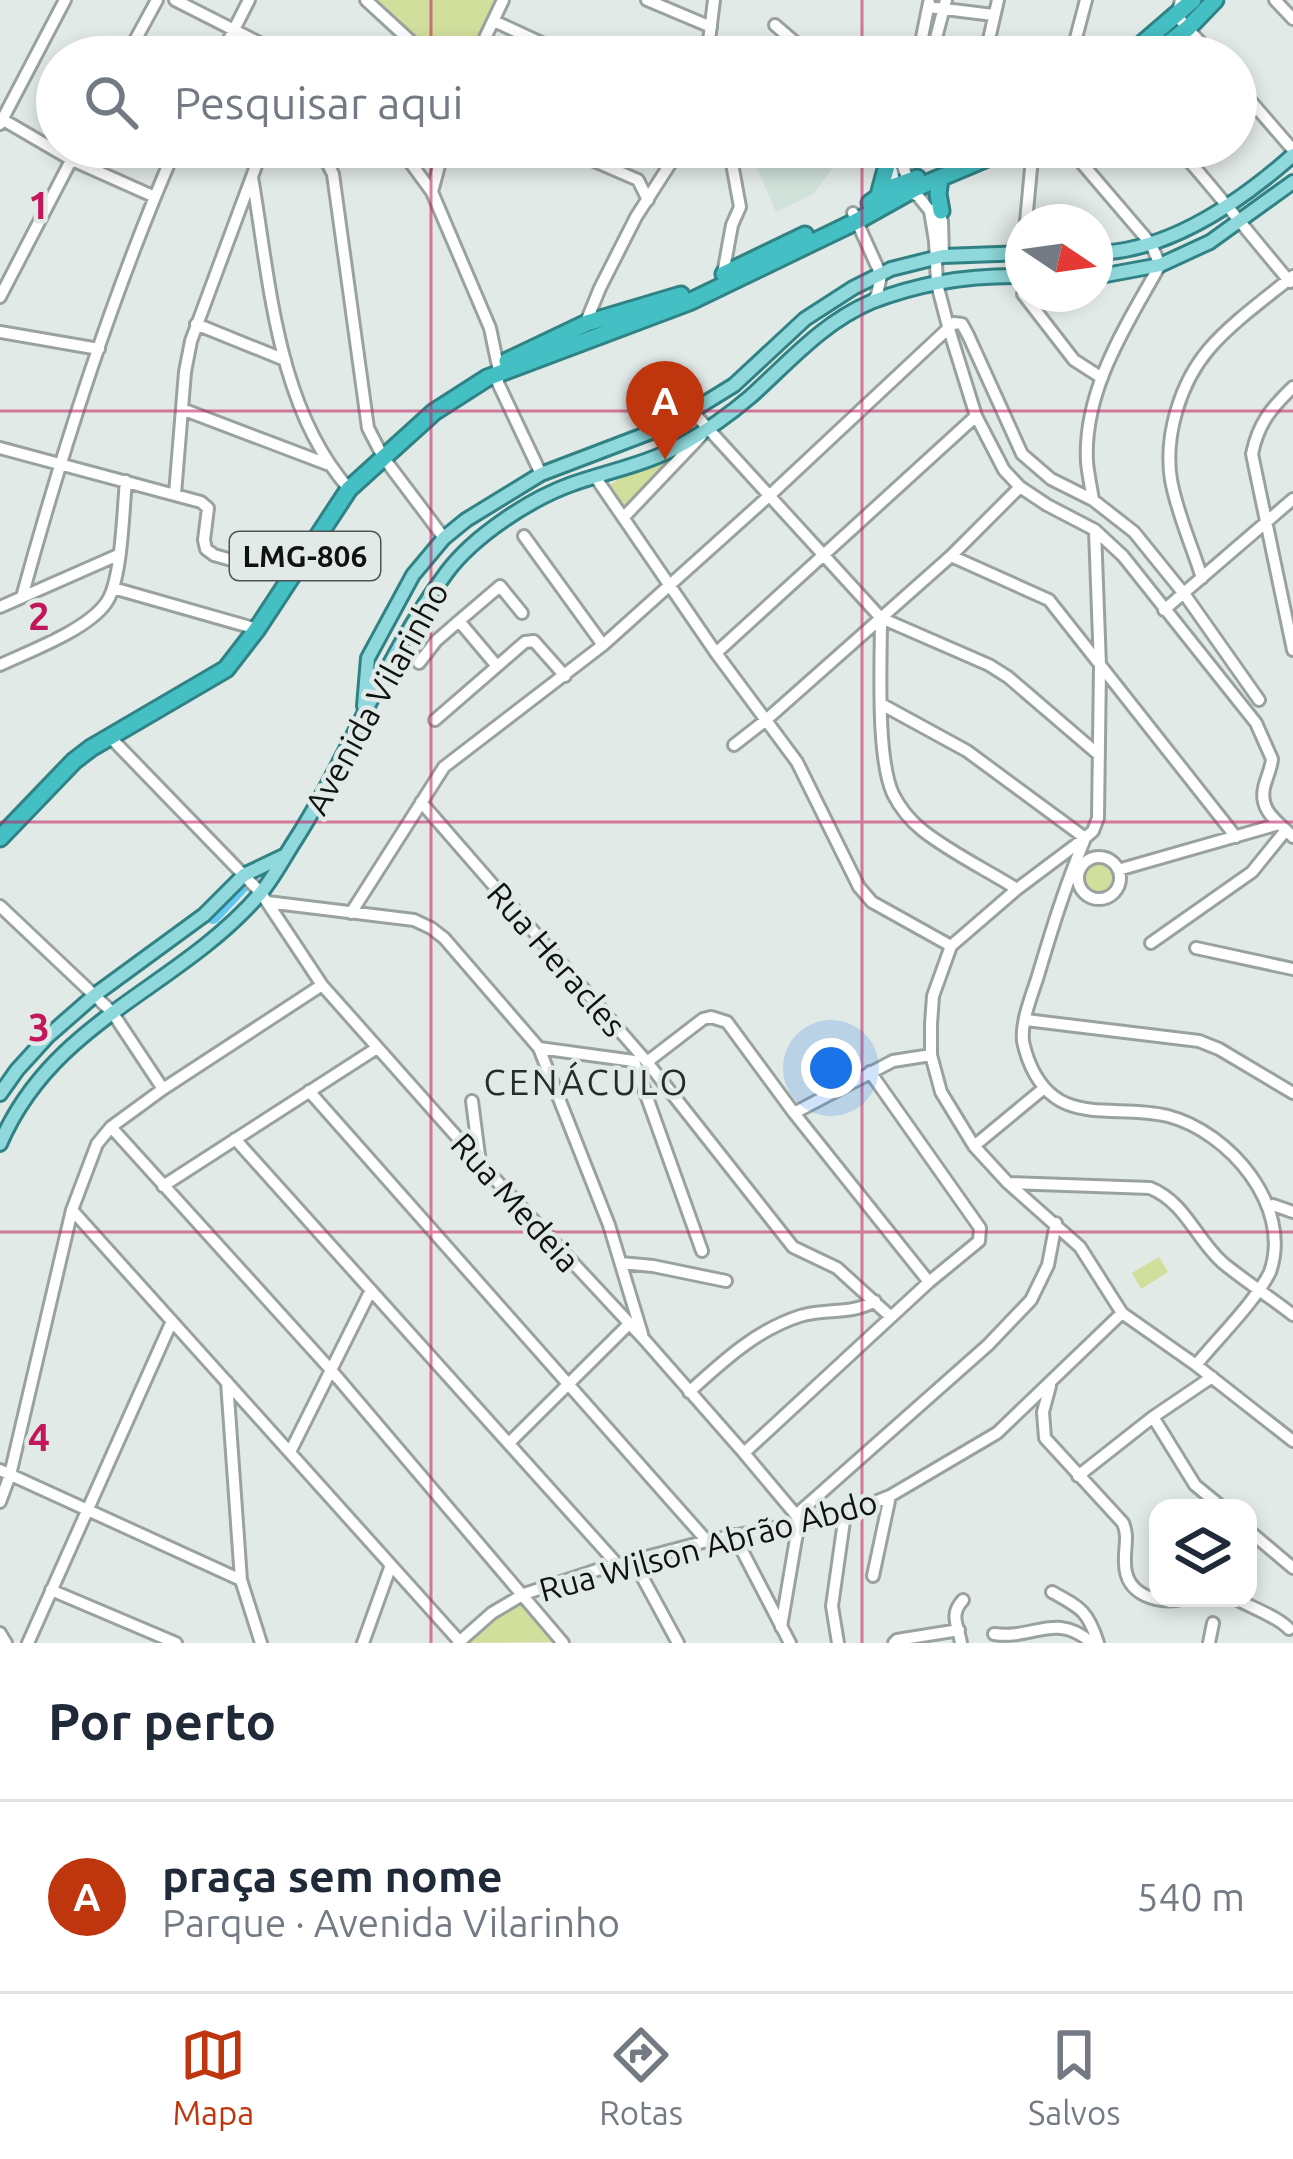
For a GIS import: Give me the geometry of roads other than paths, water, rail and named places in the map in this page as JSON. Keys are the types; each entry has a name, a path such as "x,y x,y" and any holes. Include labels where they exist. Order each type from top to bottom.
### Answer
{"highway":[{"path":"1182,15 1192,0"},
{"path":"1154,36 1182,15 1215,0"},
{"path":"878,199 886,168"},
{"name":"LMG-806","path":"503,369 556,354 688,302 945,168"},
{"name":"LMG-806","path":"0,838 74,760 226,669 349,489 434,412 587,323 683,295 855,217 878,199 964,168"},
{"path":"940,178 940,211"},
{"name":"LMG-806","path":"0,851 115,735"}],"main road":[{"path":"1113,250 1151,244 1186,230 1276,170 1293,152"},
{"path":"1276,170 1271,181 1280,193"},
{"path":"1113,274 1160,265 1210,242 1293,182"},
{"name":"Avenida Vilarinho","path":"362,719 368,658 413,575 444,538 488,505 541,474 654,431 692,411 734,385 818,310 891,269 940,257 1005,254"},
{"name":"Avenida Vilarinho","path":"0,1144 12,1116 59,1054 199,953 264,898 404,639 448,571 478,539 569,485 680,446 746,400 829,325 872,302 957,280 1005,277"},
{"path":"596,478 600,453 622,442"},
{"path":"541,474 569,485"},
{"path":"0,1094 48,1036 96,994 204,915 249,872 286,854"}],"street":[{"path":"46,36 65,0"},
{"path":"137,36 157,0"},
{"path":"175,0 242,36"},
{"path":"231,36 249,0"},
{"path":"366,0 405,36"},
{"path":"486,36 503,0"},
{"path":"647,0 711,27"},
{"path":"710,36 714,0"},
{"path":"990,36 998,0"},
{"path":"1076,36 1086,0"},
{"path":"1276,0 1293,19"},
{"path":"923,36 930,3 994,15"},
{"path":"937,36 945,4"},
{"path":"494,21 526,36"},
{"path":"776,25 788,36"},
{"path":"36,54 1,120 36,140"},
{"path":"1257,109 1293,152"},
{"path":"0,297 68,168"},
{"path":"90,168 154,196"},
{"path":"22,597 59,465 167,168"},
{"path":"176,494 185,372 196,324 253,168"},
{"path":"330,168 368,428 383,457 444,538"},
{"path":"414,168 432,192 490,328 541,474"},
{"path":"432,192 438,168"},
{"path":"610,168 638,180 648,200"},
{"path":"556,354 587,323 636,217 668,168"},
{"path":"723,274 740,207 733,168"},
{"path":"898,168 907,187 930,211 940,257"},
{"path":"903,168 907,187"},
{"path":"1028,204 1031,168"},
{"path":"1086,168 1151,244 1160,265 1116,344 1090,415 1087,460 1094,500"},
{"path":"1195,168 1292,280 1210,347 1181,397 1173,424 1172,481 1202,578"},
{"path":"251,174 285,360 327,464 349,489"},
{"path":"907,187 928,196 940,211 937,284 976,416 1004,470 1047,505 1096,530 1123,556 1256,723 1273,759 1263,802 1266,812 1286,830"},
{"path":"855,217 881,275 872,302"},
{"path":"945,312 948,293 957,280"},
{"path":"600,288 609,308 618,314"},
{"path":"1037,312 1074,360 1102,378"},
{"path":"196,324 285,360"},
{"path":"351,914 444,767 603,645 770,496 948,326 962,324 1022,454 1134,532 1259,700"},
{"path":"0,332 99,349"},
{"path":"1293,387 1257,430 1252,454 1293,650"},
{"path":"182,409 327,464"},
{"path":"692,411 881,618 989,665 1099,755"},
{"path":"716,653 976,416"},
{"path":"625,517 708,428"},
{"path":"0,448 201,502 209,517 206,549 291,577"},
{"path":"596,478 796,762 859,887 872,902 951,946"},
{"path":"0,665 104,607 113,588 126,481"},
{"path":"734,745 951,556 1020,487"},
{"path":"1164,610 1293,499"},
{"path":"1096,530 1098,818 1085,838 1023,1039 1043,1089 1072,1106 1163,1114 1190,1123 1228,1147 1253,1171 1273,1204 1278,1246 1271,1270 1196,1365"},
{"path":"524,536 603,645"},
{"path":"0,607 118,555"},
{"path":"951,556 1049,600 1236,837"},
{"path":"419,662 497,586 503,587 521,613"},
{"path":"113,588 257,629"},
{"path":"881,618 881,704 892,791 923,831 1017,889"},
{"path":"458,621 496,665"},
{"path":"435,720 525,642 534,641 565,676"},
{"path":"881,704 967,751 1085,838 1090,858"},
{"name":"Rua Medeia","path":"115,735 249,872 322,986 643,1338 797,1518"},
{"name":"Rua Heracles","path":"421,802 793,1247 837,1268 891,1317"},
{"path":"1118,870 1236,837 1286,830"},
{"path":"1150,943 1252,872 1286,830"},
{"path":"1085,838 951,946 933,996 931,1054 941,1092 974,1146 1080,1247 1122,1313 1293,1441"},
{"path":"1103,857 1118,870 1119,884 1104,898 1090,897 1072,882 1090,858 1103,857"},
{"path":"264,898 414,920 444,938 538,1048 609,1225 643,1338"},
{"path":"0,906 96,994 163,1089"},
{"path":"1196,948 1293,969"},
{"path":"0,1502 72,1210 98,1144 112,1127 163,1089 322,986"},
{"path":"538,1048 640,1059 703,1019 728,1022 929,1282"},
{"path":"1026,1020 1199,1042 1293,1093"},
{"path":"163,1186 377,1048"},
{"path":"794,1113 893,1061 931,1054"},
{"path":"640,1059 702,1251"},
{"path":"744,1453 982,1234 870,1072"},
{"path":"974,1146 1043,1089"},
{"path":"309,1091 706,1541"},
{"path":"472,1101 480,1163"},
{"path":"112,1127 331,1370 563,1643"},
{"path":"235,1139 617,1564"},
{"path":"1008,1183 1150,1188 1184,1214 1220,1260 1293,1315"},
{"path":"1273,1204 1293,1212"},
{"path":"72,1210 459,1643"},
{"path":"781,1627 797,1518 988,1345 1031,1300 1048,1265 1056,1223"},
{"path":"621,1263 726,1281"},
{"path":"290,1452 371,1290"},
{"path":"689,1392 730,1355 770,1328 805,1314 861,1309 875,1301"},
{"name":"Rua Wilson Abrão Abdo","path":"459,1643 492,1613 524,1594 617,1564 797,1518 845,1514 890,1496 997,1433 1122,1313"},
{"path":"28,1643 172,1321"},
{"path":"509,1443 628,1325"},
{"path":"1078,1476 1212,1377"},
{"path":"227,1382 241,1580 261,1643"},
{"path":"1050,1383 1043,1412 1045,1438 1123,1522 1128,1535 1126,1573 1132,1586 1149,1597"},
{"path":"1154,1417 1196,1485 1212,1499"},
{"path":"5,1472 241,1580"},
{"path":"873,1576 890,1496"},
{"path":"838,1643 832,1606 845,1514"},
{"path":"734,1535 790,1643"},
{"path":"1257,1537 1293,1568"},
{"path":"633,1560 678,1643"},
{"path":"363,1643 391,1565"},
{"path":"51,1590 176,1643"},
{"path":"1052,1592 1090,1618 1095,1643"},
{"path":"894,1643 960,1637 953,1616 963,1600"},
{"path":"1250,1607 1282,1620 1289,1629"},
{"path":"1209,1643 1213,1623"},
{"path":"994,1634 1064,1627 1095,1643"},
{"path":"0,1633 6,1643"}],"waterway":[{"path":"213,917 242,886"}],"place":[{"name":"praça sem nome","path":"665,460"}],"district":[{"name":"CENÁCULO","path":"587,1081"}]}
